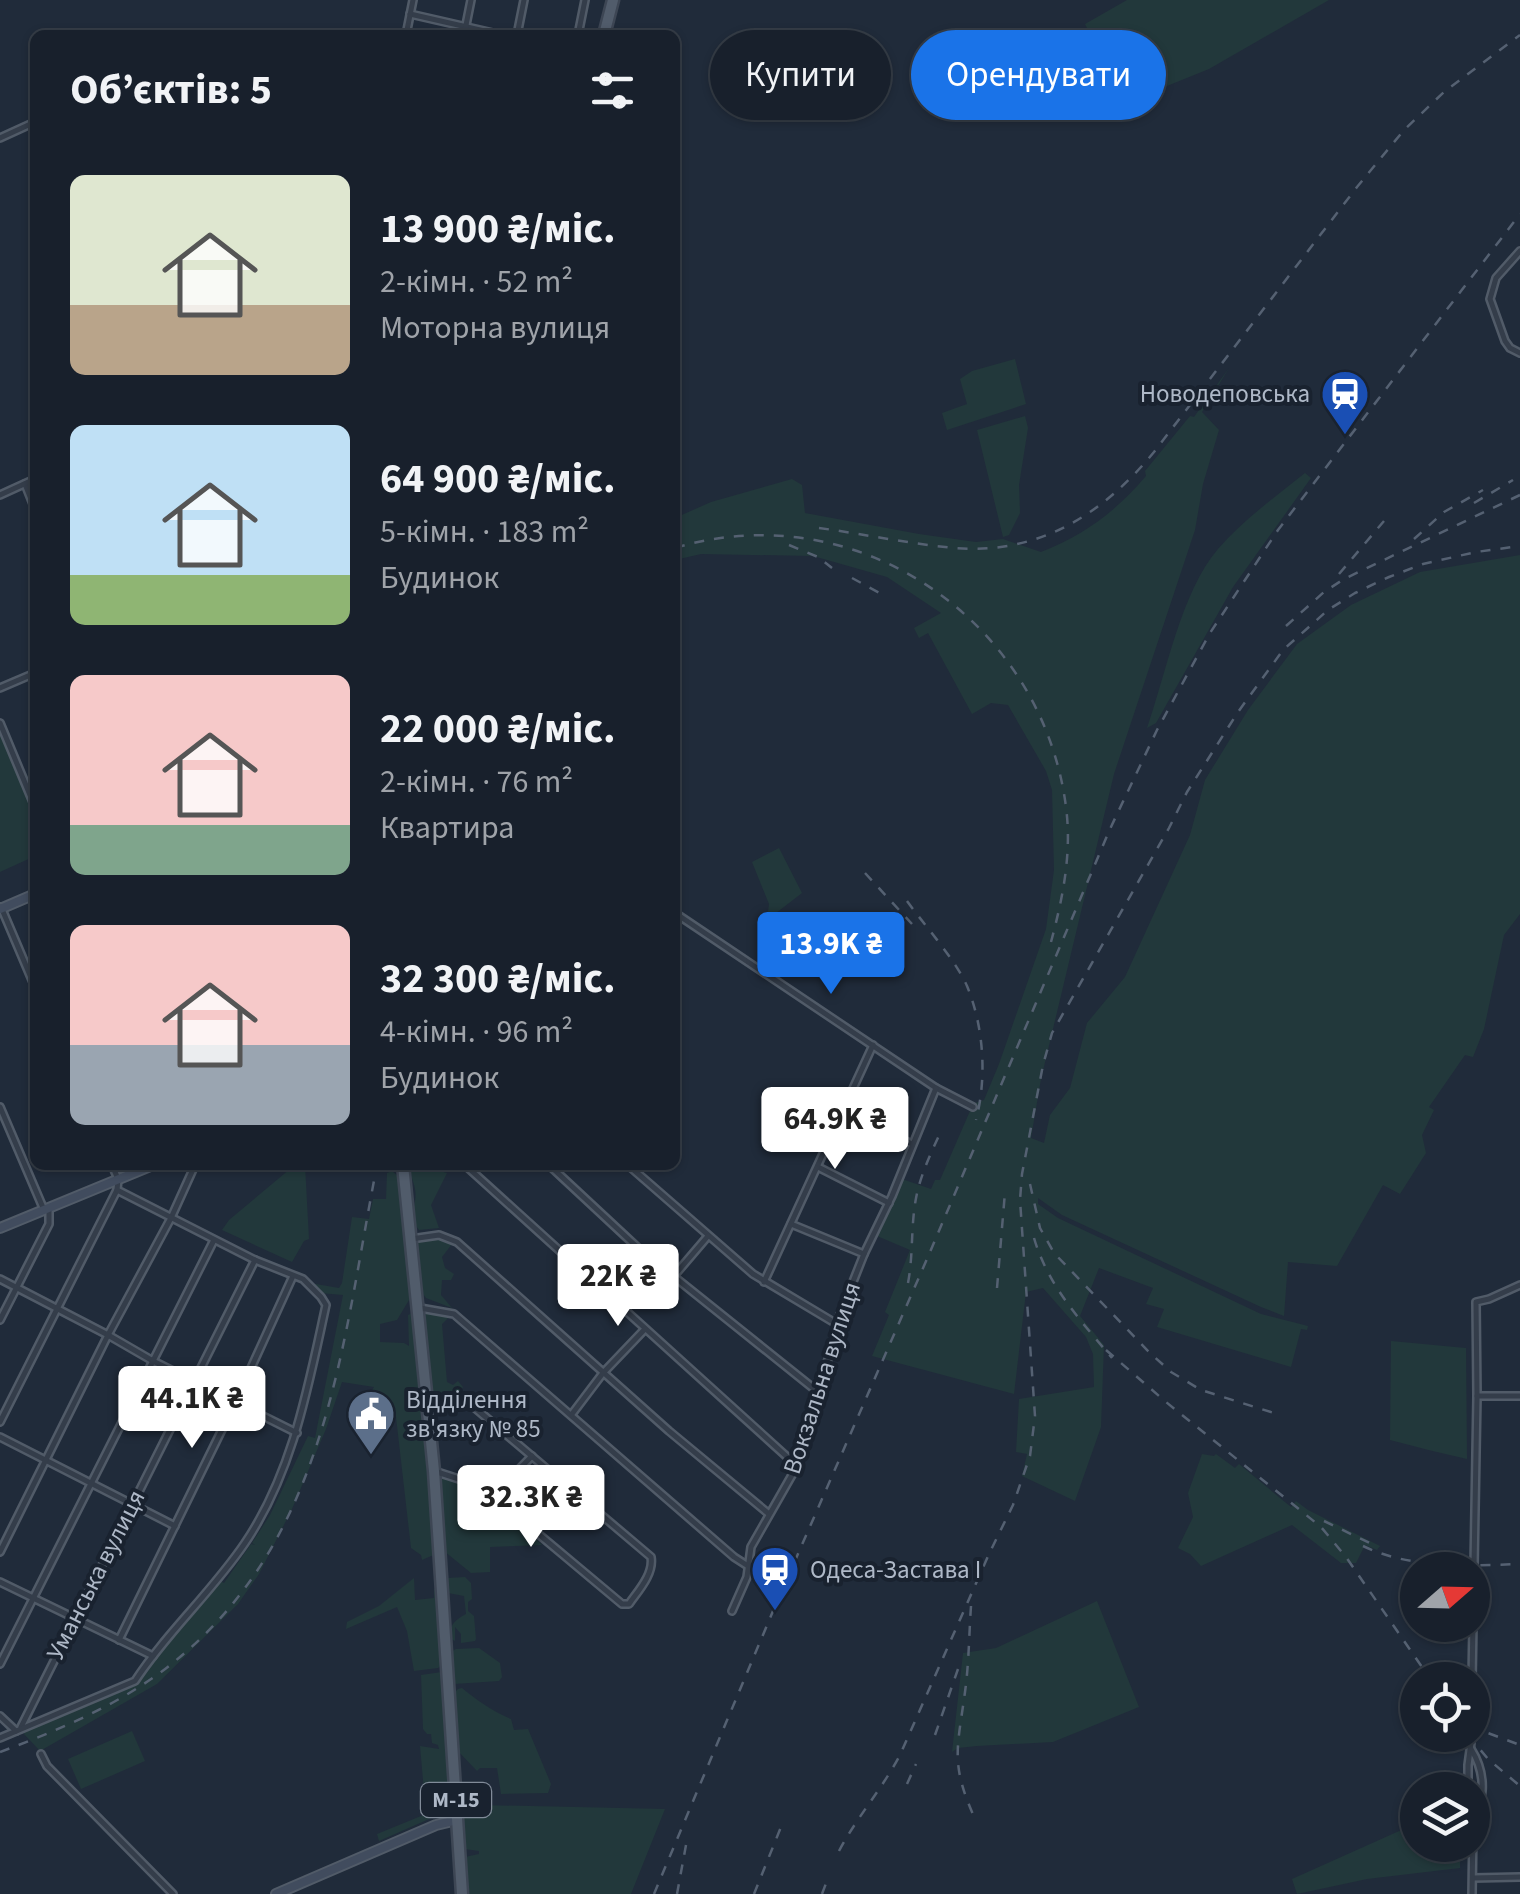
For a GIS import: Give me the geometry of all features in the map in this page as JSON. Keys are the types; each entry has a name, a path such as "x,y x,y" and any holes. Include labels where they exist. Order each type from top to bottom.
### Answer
{"main road":[{"path":"605,30 613,0"},
{"name":"М-15","path":"404,1170 434,1471 462,1894"}],"street":[{"path":"407,30 413,0"},
{"path":"465,30 471,0"},
{"path":"518,30 524,0"},
{"path":"579,30 585,0"},
{"path":"410,14 480,30"},
{"path":"0,138 30,124"},
{"path":"1520,252 1496,278 1490,293 1510,348 1520,353"},
{"path":"0,495 30,481"},
{"path":"24,484 30,498"},
{"path":"0,688 30,675"},
{"path":"0,723 30,795"},
{"path":"30,896 0,908 30,976"},
{"path":"680,916 936,1088 973,1107"},
{"path":"764,1282 874,1045"},
{"name":"Вокзальна вулиця","path":"732,1612 747,1577 752,1547 796,1465 816,1414 836,1324 936,1088"},
{"path":"0,1107 46,1209 49,1224 0,1320"},
{"path":"843,1112 912,1144"},
{"path":"818,1166 889,1202"},
{"path":"0,1738 135,1680 246,1542 297,1432 326,1305 303,1279 255,1260 172,1218 118,1184 114,1170"},
{"path":"0,1228 118,1184 145,1170"},
{"path":"0,1552 108,1334 172,1218 193,1170"},
{"path":"470,1170 796,1465"},
{"path":"555,1170 636,1247 820,1394"},
{"path":"634,1170 764,1282 836,1324"},
{"path":"0,1422 118,1184"},
{"path":"790,1224 864,1254"},
{"path":"411,1239 434,1234 456,1242 770,1514"},
{"path":"673,1277 708,1236"},
{"path":"0,1664 214,1240"},
{"name":"Уманська вулиця","path":"18,1730 255,1260"},
{"path":"119,1640 293,1276"},
{"path":"0,1280 297,1432"},
{"path":"1472,1662 1476,1302 1520,1285"},
{"path":"418,1307 454,1314 748,1566"},
{"path":"572,1414 603,1372 645,1329"},
{"path":"1478,1396 1520,1396"},
{"path":"427,1402 466,1402 651,1557 649,1575 629,1604 622,1604 494,1496 434,1471"},
{"path":"0,1438 175,1526"},
{"path":"494,1496 532,1456"},
{"path":"0,1582 153,1656"},
{"path":"0,1716 18,1730"},
{"path":"41,1754 47,1766 173,1894"},
{"path":"276,1894 436,1825 457,1820"},
{"path":"1472,1862 1472,1894"},
{"path":"1472,1878 1520,1877"}],"green space":[{"path":"1127,0 1329,0 1209,69 1166,86 1166,30 1088,30 1085,24"},
{"path":"1015,359 1026,404 947,430 942,413 967,404 960,379 972,371"},
{"path":"1229,368 1202,412 1219,430 1195,530 1114,774 1041,1079 1031,1138 1044,1143 1050,1115 1070,1088 1087,1023 1125,977 1190,835 1205,780 1248,710 1297,644 1351,605 1420,572 1520,555 1520,914 1504,935 1484,1029 1473,1057 1465,1055 1429,1107 1434,1110 1422,1135 1426,1153 1400,1194 1383,1185 1337,1266 1288,1262 1284,1316 1062,1215 1038,1198 1038,1204 1058,1218 1261,1314 1308,1326 1307,1330 1301,1329 1291,1367 1157,1327 1164,1309 1146,1304 1153,1288 1099,1268 1080,1316 1104,1345 1101,1427 1075,1501 1022,1476 1027,1454 1016,1452 1019,1399 1094,1387 1093,1354 1086,1337 1043,1288 1026,1292 1014,1394 872,1356 910,1250 877,1236 899,1178 931,1189 935,1180 940,1180 970,1111 975,1103 984,1100 1046,929 1054,870 1052,790 1046,771 1008,705 991,703 972,714 928,633 919,638 914,628 941,613 887,577 813,556 701,554 680,559 680,516 711,502 792,479 802,485 805,513 976,542 1003,539 1041,552 1086,530 1123,501 1190,416 1194,417"},
{"path":"1025,416 1028,428 1019,485 1020,513 1009,535 1003,537 977,430"},
{"path":"1305,473 1311,478 1233,587 1156,723 1147,728 1184,610 1205,567 1238,529"},
{"path":"0,730 30,801 30,858 0,872"},
{"path":"779,848 802,893 767,920 769,904 752,862"},
{"path":"289,1170 305,1170 309,1239 292,1262 222,1230"},
{"path":"412,1170 447,1173 431,1205 439,1228 419,1230 413,1214 416,1195"},
{"path":"392,1171 400,1178 412,1295 397,1320 380,1324 380,1342 409,1346 408,1315 415,1312 438,1553 422,1560 411,1548 396,1417 363,1406 374,1387 342,1382 292,1509 259,1574 238,1604 157,1684 40,1751 24,1729 136,1681 218,1580 224,1583 251,1544 255,1545 252,1543 308,1436 315,1438 343,1295 320,1293 310,1283 339,1288 352,1217 369,1219 373,1199 386,1199 387,1173"},
{"path":"438,1236 458,1246 452,1244 442,1257 445,1268 454,1274 451,1280 442,1280 441,1295 452,1308 426,1298 421,1291 416,1240"},
{"path":"420,1311 451,1315 442,1324 447,1382 453,1385 458,1381 463,1387 458,1397 430,1398"},
{"path":"1391,1341 1466,1348 1467,1459 1390,1440"},
{"path":"1202,1454 1216,1454 1235,1468 1239,1464 1291,1507 1296,1501 1380,1546 1377,1550 1365,1545 1356,1563 1341,1563 1292,1525 1201,1566 1178,1548 1193,1517 1188,1493"},
{"path":"437,1475 468,1485 471,1501 484,1488 542,1545 490,1547 490,1572 471,1573 444,1551"},
{"path":"465,1577 471,1583 468,1611 474,1616 476,1639 461,1643 461,1634 455,1627 455,1641 448,1637 454,1623 466,1614 464,1596 448,1593 447,1578"},
{"path":"414,1578 415,1600 434,1598 434,1589 441,1586 444,1633 439,1636 440,1661 445,1661 438,1668 414,1671 407,1631 397,1607 346,1629 347,1622 379,1606"},
{"path":"1097,1601 1139,1707 1053,1742 977,1746 952,1752 963,1653 996,1648"},
{"path":"479,1648 500,1663 502,1677 499,1681 454,1684 449,1653"},
{"path":"442,1672 450,1806 445,1812 379,1841 377,1834 426,1814 420,1746 439,1749 432,1743 431,1734 423,1729 421,1675"},
{"path":"462,1688 511,1719 514,1730 528,1729 551,1784 548,1793 501,1794 497,1768 477,1771 456,1749 452,1695"},
{"path":"132,1731 145,1761 81,1789 68,1759"},
{"path":"479,1805 665,1809 631,1894 467,1894 465,1857 479,1851 465,1849 461,1818"},
{"path":"1400,1831 1400,1862 1460,1862 1460,1868 1367,1879 1297,1894 1292,1879"}],"railway":[{"path":"819,528 938,546 986,548 1041,537 1091,511 1154,452 1404,130 1444,92 1520,35"},
{"path":"654,1894 1110,829 1157,730 1210,633 1278,530 1520,214"},
{"path":"1474,503 1513,480"},
{"path":"1414,539 1444,512 1483,490"},
{"path":"1286,626 1344,579 1520,495"},
{"path":"1339,574 1384,521"},
{"path":"680,547 743,536 810,539 872,557 930,587 980,629 1020,680 1050,740 1066,807 1065,875 1051,942"},
{"path":"789,545 818,557 832,568"},
{"path":"839,1851 900,1755 1013,1505 1030,1456 1035,1416 1020,1200 1052,1033 1187,792 1283,650 1328,610 1389,577 1423,564 1520,546"},
{"path":"852,578 887,597"},
{"path":"865,873 912,924"},
{"path":"907,901 955,965 973,1002 982,1053 982,1087 976,1120"},
{"path":"908,1283 917,1194 942,1129"},
{"path":"0,1752 81,1719 157,1675 214,1625 258,1570 292,1509 317,1444 336,1377 376,1170"},
{"path":"1030,1184 1040,1228 1054,1253 1149,1352 1171,1372 1201,1390 1277,1414"},
{"path":"997,1288 1005,1192"},
{"path":"1034,1238 1057,1287 1112,1358"},
{"path":"1106,1350 1321,1527 1419,1662"},
{"path":"1324,1521 1378,1547"},
{"path":"1363,1546 1420,1562 1520,1564"},
{"path":"971,1606 958,1757 962,1785 976,1821"},
{"path":"935,1735 958,1669"},
{"path":"1490,1734 1520,1745"},
{"path":"1482,1752 1520,1786"},
{"path":"907,1784 916,1764"},
{"path":"754,1894 781,1827"},
{"path":"677,1894 686,1845"},
{"path":"822,1894 828,1878"}],"place":[{"name":"Новодеповська","path":"1345,436"},
{"name":"Відділення зв'язку № 85","path":"371,1456"},
{"name":"Одеса-Застава I","path":"775,1612"}]}
